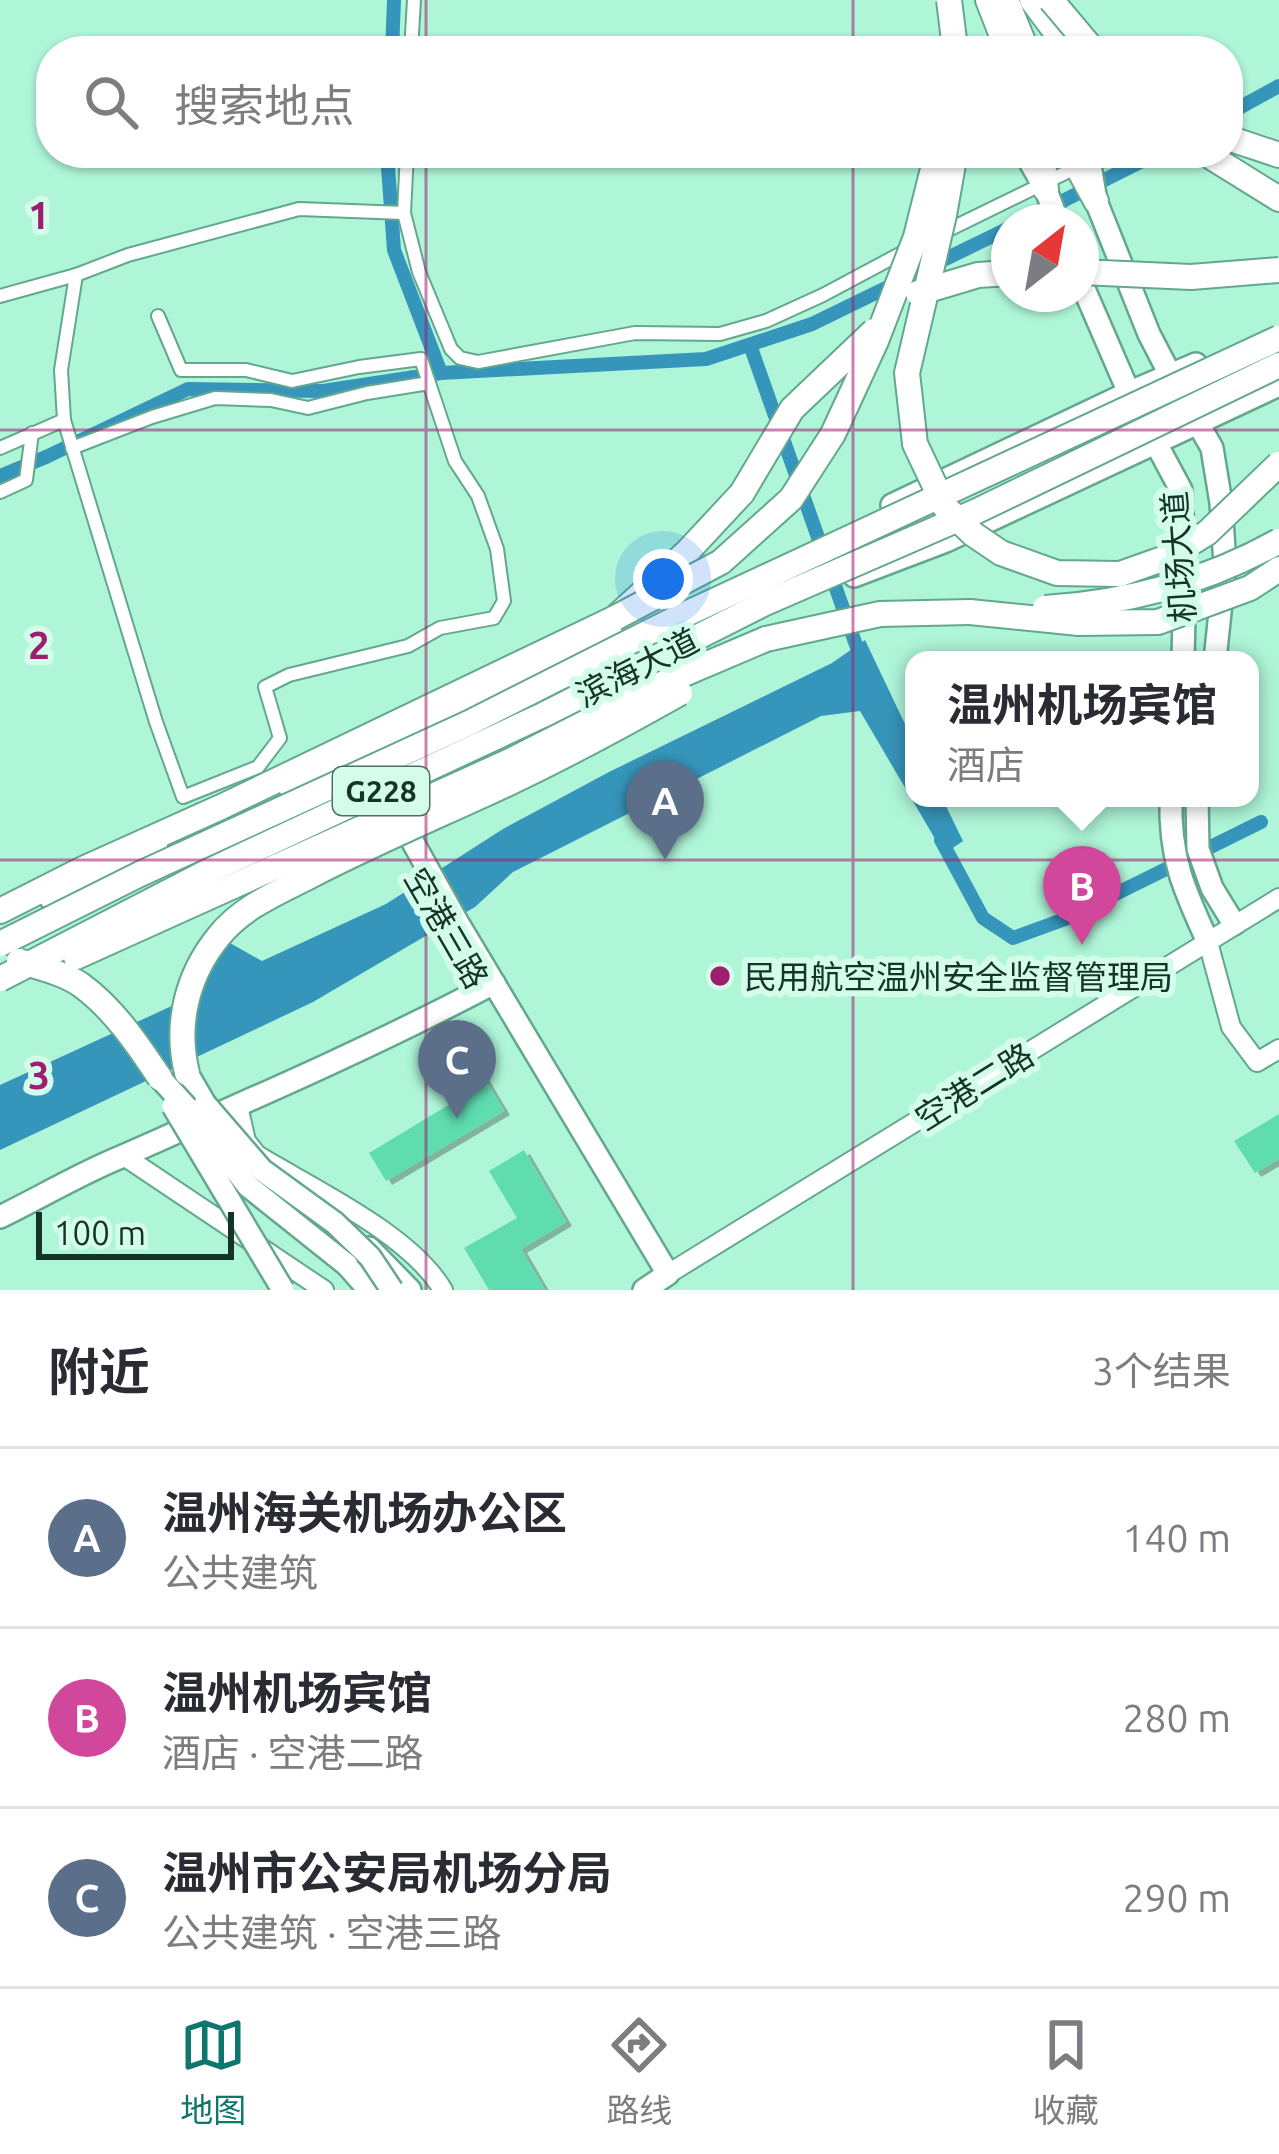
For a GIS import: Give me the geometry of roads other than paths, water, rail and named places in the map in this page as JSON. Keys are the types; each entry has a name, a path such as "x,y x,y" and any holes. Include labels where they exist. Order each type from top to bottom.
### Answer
{"highway":[{"path":"950,0 955,36"},
{"path":"988,0 1002,36"},
{"path":"1006,0 1021,36"},
{"path":"1032,0 1059,36"},
{"path":"1052,0 1082,36"},
{"path":"1243,142 1279,155"},
{"path":"0,911 615,618 721,562 791,499 833,434 916,237 933,168"},
{"path":"953,168 907,373 915,444 945,508 973,534 1001,554 1057,573 1120,574 1168,556 1207,533 1279,464"},
{"path":"1045,168 1053,204"},
{"path":"1079,168 1092,190"},
{"path":"1229,168 1279,199"},
{"path":"1099,273 1191,277 1279,270"},
{"path":"615,618 742,493 792,409 913,294 991,274"},
{"name":"滨海大道","path":"0,944 490,713 671,621 1279,338"},
{"name":"滨海大道","path":"0,984 209,872 542,715 763,604 977,511 1279,365"},
{"path":"0,984 80,956 766,639 880,614 1097,605 1175,585 1243,561 1279,541"},
{"path":"970,612 1078,623 1158,622 1250,588 1279,569"},
{"path":"187,1073 181,1051 182,1017 190,987 220,933 258,903 378,841 574,751 766,639"},
{"path":"0,958 78,982 110,1012 160,1078"}],"main road":[{"path":"938,0 952,36"},
{"path":"1061,0 1067,36"},
{"path":"1033,168 1052,204"},
{"name":"机场大道","path":"1090,168 1092,190 1149,334 1212,448 1225,565 1216,651"},
{"name":"机场大道","path":"1094,312 1128,393 1181,490 1183,651"},
{"path":"0,921 1279,326"},
{"path":"0,984 383,805 818,590 946,541 1279,385"},
{"name":"空港三路","path":"356,756 656,1282"},
{"path":"1171,807 1171,837 1180,880 1208,942 1231,1027 1257,1062 1279,1048"},
{"path":"1197,807 1198,849 1234,924"},
{"name":"空港二路","path":"656,1282 1279,898"},
{"path":"0,1217 206,1112 238,1106 488,986"},
{"path":"187,1073 224,1147 256,1181 376,1252 410,1290"},
{"path":"160,1078 248,1186 347,1265"},
{"path":"160,1078 283,1290"},
{"path":"238,1106 246,1142 257,1155 396,1242 442,1290"},
{"path":"206,1112 243,1170 369,1290"},
{"path":"206,1112 262,1170 334,1222 370,1257 392,1290"},
{"path":"124,1156 324,1290"}],"street":[{"path":"412,36 415,0"},
{"path":"406,168 404,213 419,272 452,349 460,358 478,362 635,333 720,334 766,321 1076,168"},
{"path":"0,296 128,255 299,209 404,213"},
{"path":"76,275 61,370 64,420 183,797 258,766 280,738 265,686 289,674 408,646 440,628 494,617 504,601 497,549 478,496 455,461 421,359 292,381 246,370 182,370 158,316"},
{"path":"71,444 215,398 272,400 308,408 428,378"},
{"path":"0,448 64,420"},
{"path":"0,492 26,480 32,433"}],"water":[{"path":"865,640 905,724 905,788 860,711 821,716 513,872 475,907 313,1002 0,1150 0,1085 200,993 213,962 230,943 262,961 386,904 503,829 832,663"},
{"path":"916,807 946,807 963,841 944,854"}],"waterway":[{"path":"393,36 394,0"},
{"path":"1243,106 1279,86"},
{"path":"388,168 394,250 441,373"},
{"path":"1057,204 1128,168"},
{"path":"0,476 188,389 323,391 441,373 706,359 812,324 991,237"},
{"path":"750,345 862,662"},
{"path":"941,840 983,918 1013,938 1065,919 1261,822"}],"place":[{"name":"温州海关机场办公区","path":"665,860"},
{"name":"温州机场宾馆","path":"1082,945"},
{"name":"民用航空温州安全监督管理局","path":"720,976"},
{"name":"温州市公安局机场分局","path":"457,1119"}]}
